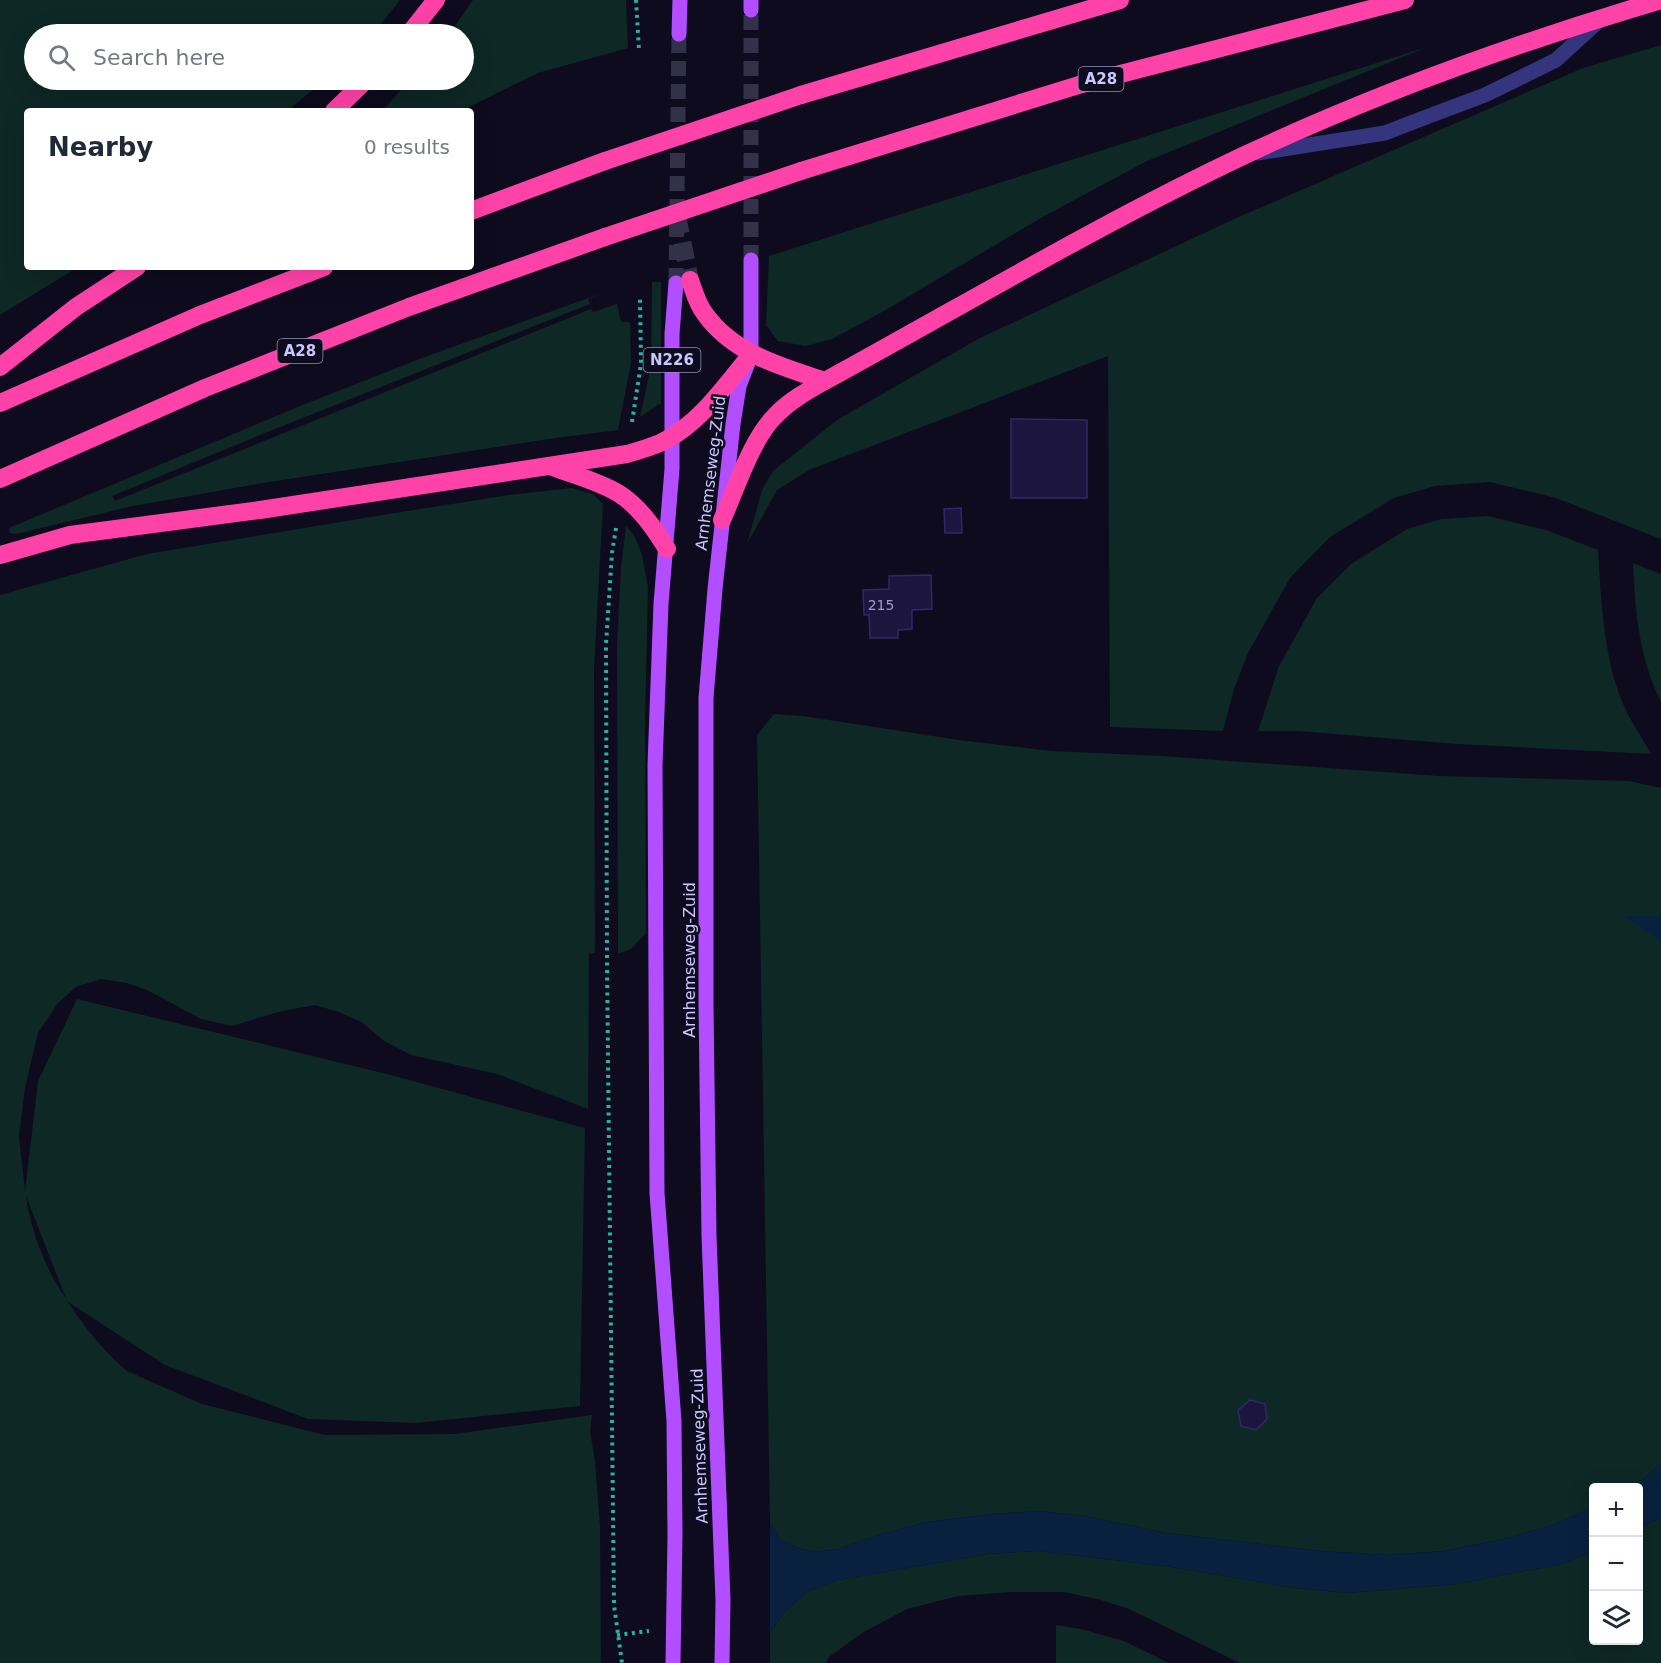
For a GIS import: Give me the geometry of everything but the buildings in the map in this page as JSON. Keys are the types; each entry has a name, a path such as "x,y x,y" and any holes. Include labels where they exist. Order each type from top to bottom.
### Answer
{"highway":[{"path":"417,24 436,0"},
{"path":"474,210 605,161 801,95 1120,0"},
{"name":"A28","path":"0,479 216,384 409,307 605,237 801,171 1082,84 1404,0"},
{"path":"722,520 761,434 774,416 792,401 825,381 1138,210 1244,156 1414,83 1603,17 1661,0"},
{"path":"337,108 356,90"},
{"path":"0,367 76,308 133,270"},
{"path":"0,403 200,315 316,270"},
{"path":"683,282 716,327 751,355 825,381"},
{"path":"0,555 70,535 272,508 627,454 673,436 701,413 751,355"},
{"path":"549,466 620,494 647,519 667,549"}],"main road":[{"path":"679,34 680,0"},
{"name":"Arnhemseweg-Zuid","path":"722,1663 723,1600 709,1236 706,698 722,520 739,386 751,355 751,260"},
{"name":"Arnhemseweg-Zuid","path":"674,1663 674,1421 657,1193 655,765 661,615 670,519 673,436 672,334 683,282"}],"lane":[{"path":"1244,156 1385,133 1422,120 1485,95 1556,60 1603,17"}],"path":[{"path":"636,0 639,50"},
{"path":"627,454 641,364 640,297"},
{"path":"620,494 612,553 606,644 607,1012 614,1605 622,1663"},
{"path":"617,1635 652,1631"}],"green space":[{"path":"0,0 400,0 381,24 24,24 24,90 313,90 291,108 24,108 24,270 73,270 0,315"},
{"path":"473,0 626,0 628,48 538,73 467,108 385,108 401,90 474,90 474,24 456,24"},
{"path":"1661,45 1661,539 1556,498 1490,482 1435,486 1394,498 1330,537 1290,578 1248,653 1234,689 1223,731 1110,727 1108,356 809,470 777,490 747,544 762,490 773,471 837,420 978,339 1234,219 1583,68"},
{"path":"1430,46 1145,162 1039,219 884,311 832,339 806,346 778,341 766,325 769,256"},
{"path":"652,282 661,282 661,403 640,417 651,366"},
{"path":"605,292 588,299 590,304 112,496 115,501 591,309 593,312 617,304 621,322 630,322 631,363 618,430 263,483 133,506 16,534 10,533 9,528 305,404 422,358"},
{"path":"572,488 593,494 603,504 594,669 595,953 589,954 588,1109 497,1074 411,1055 384,1041 363,1023 339,1012 315,1005 278,1012 232,1026 201,1019 147,990 127,983 101,979 76,987 58,1003 38,1033 25,1088 19,1136 25,1191 38,1081 77,999 391,1075 585,1128 580,1406 416,1423 308,1419 165,1365 68,1302 95,1339 127,1371 202,1404 325,1435 455,1434 592,1415 590,1431 595,1461 600,1526 601,1663 0,1663 0,595 147,554 509,495","holes":["26,1196 65,1297 51,1275 40,1249 31,1222"]},
{"path":"1488,516 1546,530 1598,550 1603,620 1612,671 1624,705 1651,754 1457,744 1298,731 1258,731 1279,666 1317,598 1351,564 1407,529 1441,519"},
{"path":"626,526 634,535 642,555 648,587 645,723 646,933 631,949 618,954 617,644"},
{"path":"1633,563 1661,574 1661,702 1643,652 1635,599"},
{"path":"774,714 803,716 959,740 1051,751 1162,756 1439,776 1629,781 1661,788 1661,916 1624,916 1661,940 1661,1464 1636,1483 1589,1483 1589,1509 1553,1525 1504,1539 1443,1551 1389,1555 1321,1551 1166,1533 1085,1516 1039,1511 926,1522 838,1549 816,1552 801,1549 781,1540 770,1524 757,735"},
{"path":"1661,1517 1661,1663 1240,1663 1129,1609 1101,1600 1064,1592 1012,1592 958,1596 907,1609 862,1633 829,1657 826,1663 770,1663 770,1633 786,1610 807,1592 838,1580 988,1554 1036,1551 1165,1566 1295,1588 1347,1593 1457,1584 1562,1564 1589,1553 1589,1645 1643,1645 1643,1527"},
{"path":"1056,1625 1081,1629 1124,1641 1169,1663 1056,1663"}],"water":[{"path":"1623,916 1661,916 1661,940 1659,939"},
{"path":"1661,1464 1661,1517 1643,1527 1643,1483 1636,1483"},
{"path":"1589,1509 1589,1553 1562,1564 1457,1584 1347,1593 1295,1588 1165,1566 1036,1551 988,1554 838,1580 807,1592 786,1610 770,1633 770,1524 781,1540 801,1549 816,1552 838,1549 926,1522 1039,1511 1085,1516 1166,1533 1321,1551 1389,1555 1444,1551 1504,1539 1553,1525"}],"tunnel":[{"path":"751,10 751,260"},
{"path":"676,283 679,34"},
{"path":"677,216 690,280"}]}
